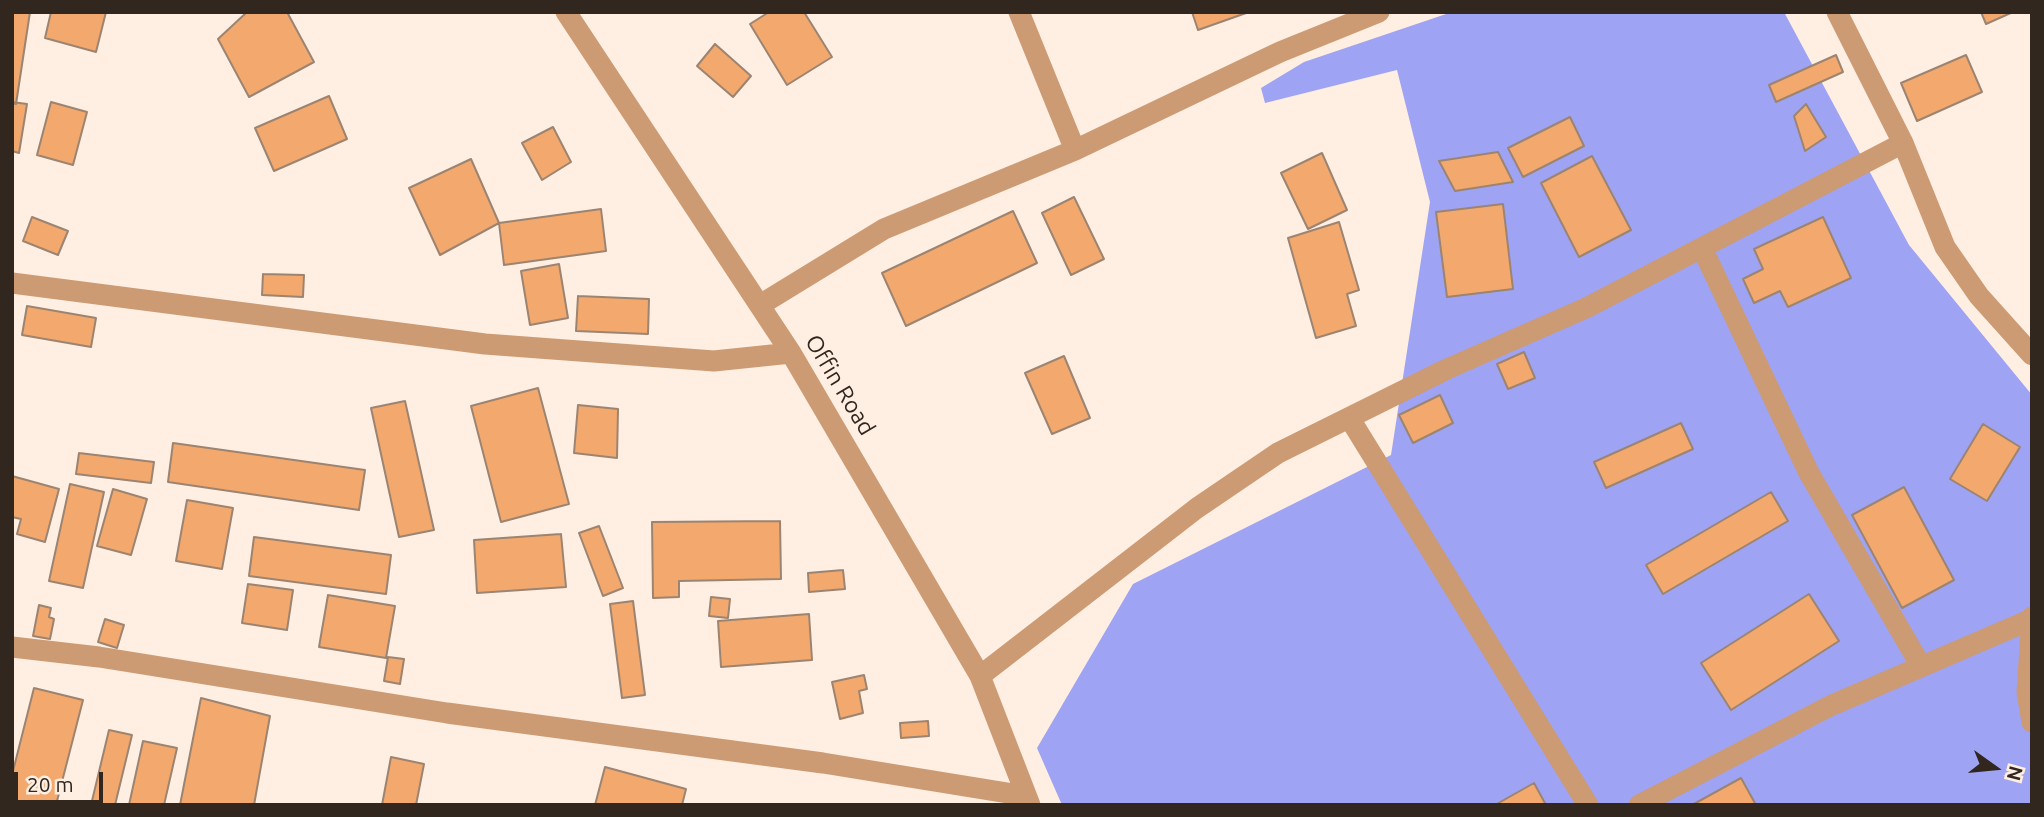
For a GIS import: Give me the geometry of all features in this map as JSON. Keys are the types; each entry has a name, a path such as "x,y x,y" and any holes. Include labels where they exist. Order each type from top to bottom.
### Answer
{"street":[{"name":"Offin Road","path":"566,12 791,353 980,677 1028,801"},
{"path":"1019,12 1075,150"},
{"path":"760,305 884,229 1075,150 1280,52 1379,12"},
{"path":"1837,12 1903,143 1945,247 1979,296 2032,355"},
{"path":"980,677 1197,508 1278,453 1447,369 1586,307 1903,143"},
{"path":"1702,248 1809,473 1921,666"},
{"path":"12,283 485,344 714,361 791,353"},
{"path":"1350,419 1588,805"},
{"path":"1639,805 1830,706 2032,618 2026,692 2032,722"},
{"path":"12,646 99,657 447,713 824,763 1028,801"}],"shaded area":[{"path":"1452,12 1784,12 1909,245 2032,395 2032,805 1062,805 1037,748 1133,584 1391,455 1430,202 1397,70 1265,103 1261,88 1304,62"}],"building":[{"path":"12,12 30,12 16,104 12,103"},
{"path":"51,12 106,12 96,52 45,38"},
{"path":"247,12 287,12 314,62 249,97 218,39"},
{"path":"769,12 804,12 832,57 787,85 750,24"},
{"path":"1192,12 1249,12 1198,30"},
{"path":"1981,12 2013,12 1986,24"},
{"path":"715,44 751,76 733,97 697,66"},
{"path":"1836,55 1843,72 1776,102 1769,85"},
{"path":"1966,55 1982,92 1917,121 1901,83"},
{"path":"329,96 347,139 274,171 255,128"},
{"path":"12,102 27,104 19,153 12,151"},
{"path":"51,102 87,112 73,165 37,155"},
{"path":"1806,104 1826,137 1805,151 1794,116"},
{"path":"1570,117 1584,146 1523,177 1508,148"},
{"path":"553,127 571,162 542,180 522,143"},
{"path":"1498,152 1513,182 1455,191 1439,161"},
{"path":"1322,153 1347,210 1308,229 1281,173"},
{"path":"1592,156 1631,230 1579,257 1541,183"},
{"path":"471,159 499,223 440,255 409,188"},
{"path":"1074,197 1104,259 1071,275 1042,213"},
{"path":"1503,204 1513,289 1447,297 1436,212"},
{"path":"601,209 606,251 504,265 499,223"},
{"path":"1013,211 1037,263 906,326 882,273"},
{"path":"32,217 68,231 58,255 23,241"},
{"path":"1823,217 1851,278 1788,307 1780,291 1754,303 1743,279 1763,269 1754,249"},
{"path":"1339,222 1359,290 1347,294 1356,326 1316,338 1288,238"},
{"path":"559,264 568,318 530,325 521,271"},
{"path":"263,274 304,275 303,297 262,295"},
{"path":"578,296 649,299 648,334 576,331"},
{"path":"27,306 96,318 91,347 22,335"},
{"path":"1524,352 1535,378 1508,389 1497,364"},
{"path":"1064,356 1090,418 1052,434 1025,373"},
{"path":"538,388 569,504 501,522 471,406"},
{"path":"1440,395 1453,423 1413,443 1399,415"},
{"path":"405,401 434,530 399,537 371,408"},
{"path":"578,405 618,409 617,458 574,453"},
{"path":"1681,423 1693,449 1606,488 1594,462"},
{"path":"1983,424 2020,447 1987,501 1950,479"},
{"path":"173,443 365,470 359,510 168,482"},
{"path":"79,453 154,462 151,483 76,474"},
{"path":"12,476 59,489 45,542 17,534 21,519 12,517"},
{"path":"70,484 104,492 83,588 49,581"},
{"path":"1904,487 1954,580 1902,608 1852,515"},
{"path":"113,489 147,499 131,555 97,546"},
{"path":"1771,492 1788,521 1663,594 1646,565"},
{"path":"187,500 233,508 222,569 176,561"},
{"path":"780,521 781,579 679,581 679,597 653,598 652,522"},
{"path":"599,526 623,588 603,596 579,533"},
{"path":"561,534 566,587 477,593 474,540"},
{"path":"254,537 391,555 386,594 249,576"},
{"path":"843,570 845,589 809,592 808,573"},
{"path":"248,584 293,590 287,630 242,623"},
{"path":"1809,594 1839,641 1731,710 1701,663"},
{"path":"328,595 395,606 386,658 319,647"},
{"path":"711,597 730,599 728,618 709,616"},
{"path":"633,601 645,695 622,698 610,604"},
{"path":"39,605 51,608 49,617 54,619 50,639 33,636"},
{"path":"809,614 812,660 721,667 718,621"},
{"path":"105,619 124,625 117,648 98,642"},
{"path":"388,657 404,659 400,684 384,681"},
{"path":"864,675 867,689 859,691 863,713 840,719 832,682"},
{"path":"34,688 83,700 56,805 12,805 12,775"},
{"path":"201,698 270,716 254,805 180,805"},
{"path":"928,721 929,736 901,738 900,723"},
{"path":"109,730 132,735 115,805 91,805"},
{"path":"143,741 177,748 164,805 129,805"},
{"path":"391,757 424,764 416,805 382,805"},
{"path":"605,767 686,789 682,805 595,805"},
{"path":"1741,778 1756,805 1692,805"},
{"path":"1534,783 1546,805 1495,805"}]}
